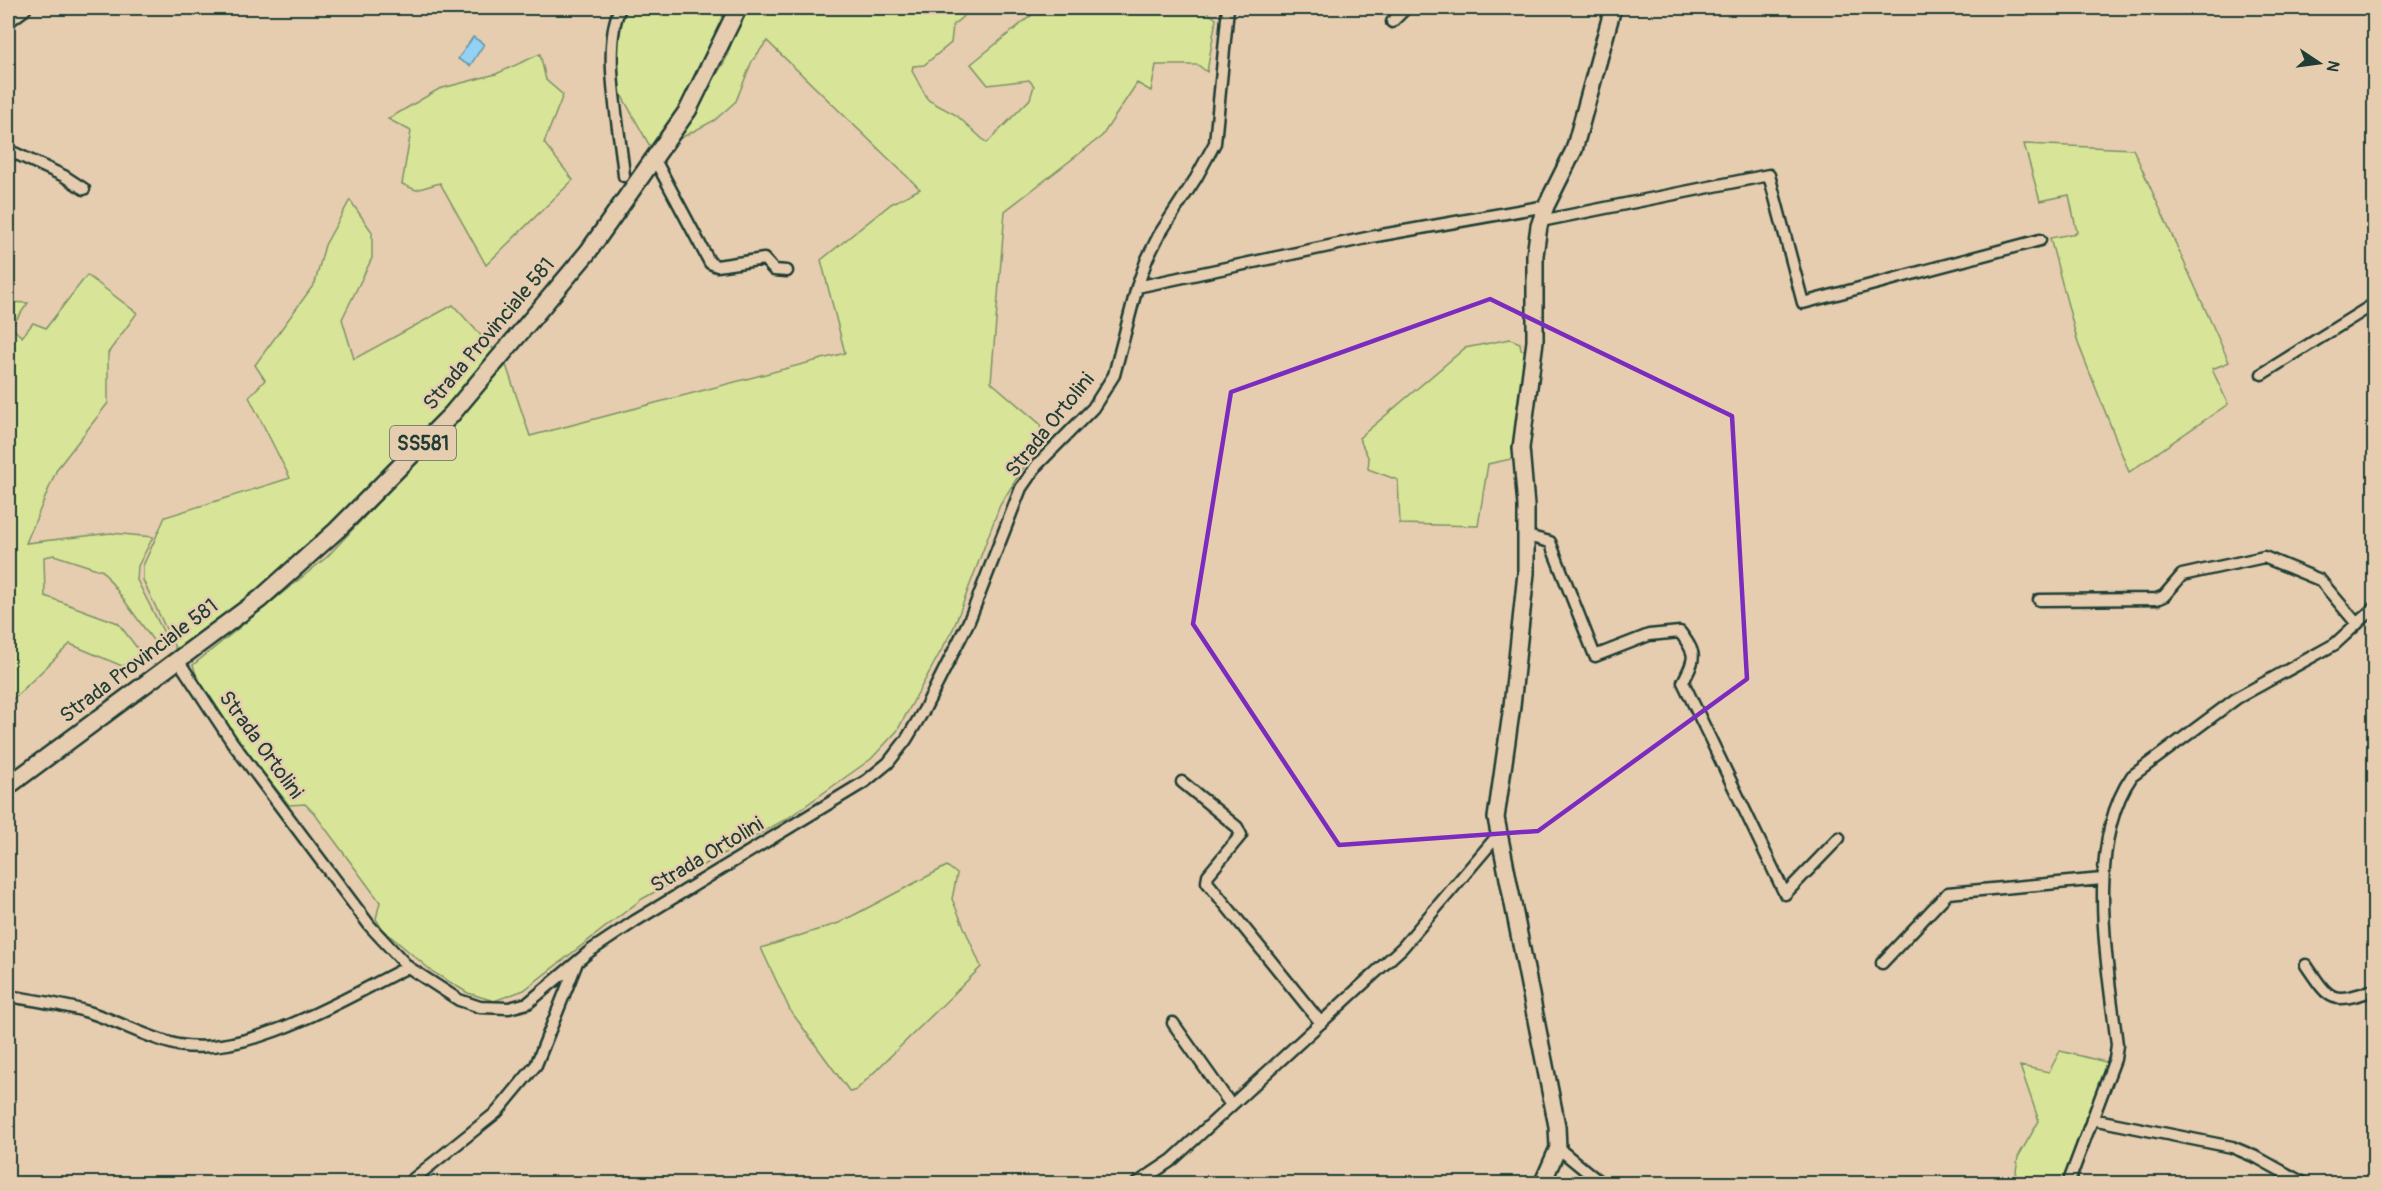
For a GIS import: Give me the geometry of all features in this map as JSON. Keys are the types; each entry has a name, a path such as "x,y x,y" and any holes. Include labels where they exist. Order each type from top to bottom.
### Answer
{"main road":[{"path":"8,19 23,8"},
{"name":"Strada Provinciale 581","path":"8,786 268,592 337,530 451,415 588,252 688,110 717,56 738,8"},
{"path":"1542,1184 1558,1148 1557,1126 1515,902 1498,835 1500,784 1521,634 1527,536 1521,448 1535,341 1535,255 1543,214 1574,150 1613,8"}],"street":[{"path":"620,8 614,23 611,52 624,176"},
{"name":"Strada Ortolini","path":"178,660 232,742 370,926 408,967 459,1000 480,1007 499,1008 528,1003 577,962 635,921 866,781 888,763 906,740 969,621 1021,488 1037,465 1093,408 1109,385 1121,354 1137,287 1159,235 1196,178 1215,143 1228,8"},
{"path":"1392,22 1406,8"},
{"path":"8,150 64,176 84,189"},
{"path":"654,158 710,263 717,266 764,259 774,270 787,271"},
{"path":"1137,287 1376,236 1543,214 1769,176 1803,303 2040,240"},
{"path":"2262,374 2374,304"},
{"path":"1527,536 1550,543 1595,656 1649,635 1680,632 1693,649 1694,660 1683,682 1785,894 1839,838"},
{"path":"2039,600 2157,599 2164,596 2181,575 2264,556 2320,580 2357,624"},
{"path":"2068,1184 2115,1059 2117,1045 2102,909 2102,879 2123,788 2132,776 2237,698 2335,644 2374,608"},
{"path":"1182,783 1238,827 1241,835 1209,875 1207,882 1321,1023"},
{"path":"1136,1184 1172,1160 1402,948 1498,835"},
{"path":"1882,963 1948,893 2102,879"},
{"path":"407,1184 497,1112 536,1065 577,962"},
{"path":"2306,965 2320,986 2331,997 2343,1000 2374,990"},
{"path":"8,996 88,1012 178,1044 212,1046 236,1043 269,1034 408,967"},
{"path":"1173,1023 1231,1105"},
{"path":"2092,1119 2232,1148 2258,1158 2305,1184"},
{"path":"1558,1148 1602,1184"}],"highlighted area":[{"path":"1490,299 1732,416 1747,679 1538,831 1339,845 1193,624 1231,392"}],"green space":[{"path":"629,8 729,8 707,64 651,148 617,87 618,24"},
{"path":"743,8 973,8 953,25 951,43 924,65 913,66 912,71 928,100 956,115 987,143 1030,99 1034,86 1029,80 988,85 971,64 1033,14 1034,8 1160,8 1165,11 1168,8 1202,8 1216,19 1207,72 1198,65 1156,65 1151,91 1137,83 1102,136 1005,211 991,382 1040,424 1042,442 1000,505 954,627 897,731 871,759 788,818 642,899 524,990 494,1001 468,993 433,972 382,929 376,919 380,902 314,813 305,804 289,805 250,756 209,699 193,665 327,557 506,365 530,436 845,353 821,260 891,204 920,189 767,41 752,61 736,101 715,120 677,140 726,59"},
{"path":"540,54 546,80 563,95 544,143 573,180 486,265 440,183 416,190 402,184 411,131 388,119 439,89 496,74"},
{"path":"2024,144 2133,149 2229,362 2212,369 2228,404 2129,472 2078,343 2050,238 2077,233 2069,195 2040,201"},
{"path":"350,200 372,232 372,258 342,319 354,359 453,305 497,353 391,470 304,558 178,654 143,580 143,566 165,517 290,478 249,397 265,380 255,365 315,283 325,245"},
{"path":"87,275 137,313 108,353 108,403 57,469 26,543 111,533 153,537 138,566 137,580 170,645 160,650 103,571 54,555 44,557 45,596 118,623 141,653 135,662 122,666 70,644 8,704 8,302 28,303 11,327 22,337 33,323 46,328"},
{"path":"1510,339 1520,343 1521,350 1529,350 1516,458 1488,464 1478,526 1400,524 1398,480 1368,469 1369,459 1359,438 1465,348"},
{"path":"947,866 957,874 952,899 981,967 856,1090 850,1092 790,1010 761,948 839,923"},
{"path":"2060,1051 2110,1063 2063,1183 2024,1183 2015,1179 2018,1157 2039,1121 2020,1066 2049,1072"}],"water":[{"path":"473,37 484,44 470,66 458,59"}]}
